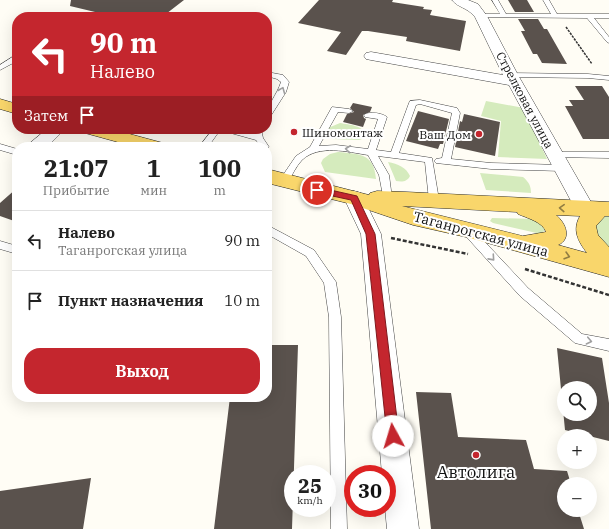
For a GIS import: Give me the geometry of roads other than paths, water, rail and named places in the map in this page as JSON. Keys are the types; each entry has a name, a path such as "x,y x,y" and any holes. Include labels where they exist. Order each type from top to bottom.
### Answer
{"main road":[{"path":"0,104 12,108"},
{"path":"109,134 139,142"},
{"name":"Таганрогская улица","path":"275,179 354,198 413,217 466,229 609,268"},
{"name":"Таганрогская улица","path":"354,198 434,200 520,206 598,209"},
{"path":"520,206 548,219 557,231 556,237 547,241 522,244"},
{"path":"598,209 589,219 586,226 587,234 592,244 609,260"}],"street":[{"name":"Стрелковая улица","path":"458,0 474,8 481,16 512,78 559,161 598,209"},
{"path":"371,56 512,78"},
{"path":"42,142 51,134"},
{"path":"354,198 371,234 404,529"}],"lane":[{"path":"496,0 504,16"},
{"path":"546,0 555,16"},
{"path":"481,16 609,16"},
{"path":"589,16 609,41"},
{"path":"0,68 12,61"},
{"path":"272,76 280,78 285,82 282,92 272,107"},
{"path":"512,78 605,78"},
{"path":"394,155 413,103 420,102 454,110 456,113 446,162"},
{"path":"275,179 299,158 313,149 335,109 349,111"},
{"path":"368,115 383,117 371,152 384,175 387,198"},
{"path":"207,142 213,134"},
{"path":"0,147 12,151"},
{"path":"313,149 336,148 446,162 491,166 559,161 609,155"},
{"path":"430,160 434,200"},
{"path":"466,229 524,292 579,339 609,345"},
{"path":"272,232 310,252 330,282 335,317 339,529"},
{"path":"0,245 12,249"}],"place":[{"name":"Шиномонтаж","path":"294,132"},
{"name":"Ваш Дом","path":"479,134"},
{"name":"Автолига","path":"476,455"}]}
